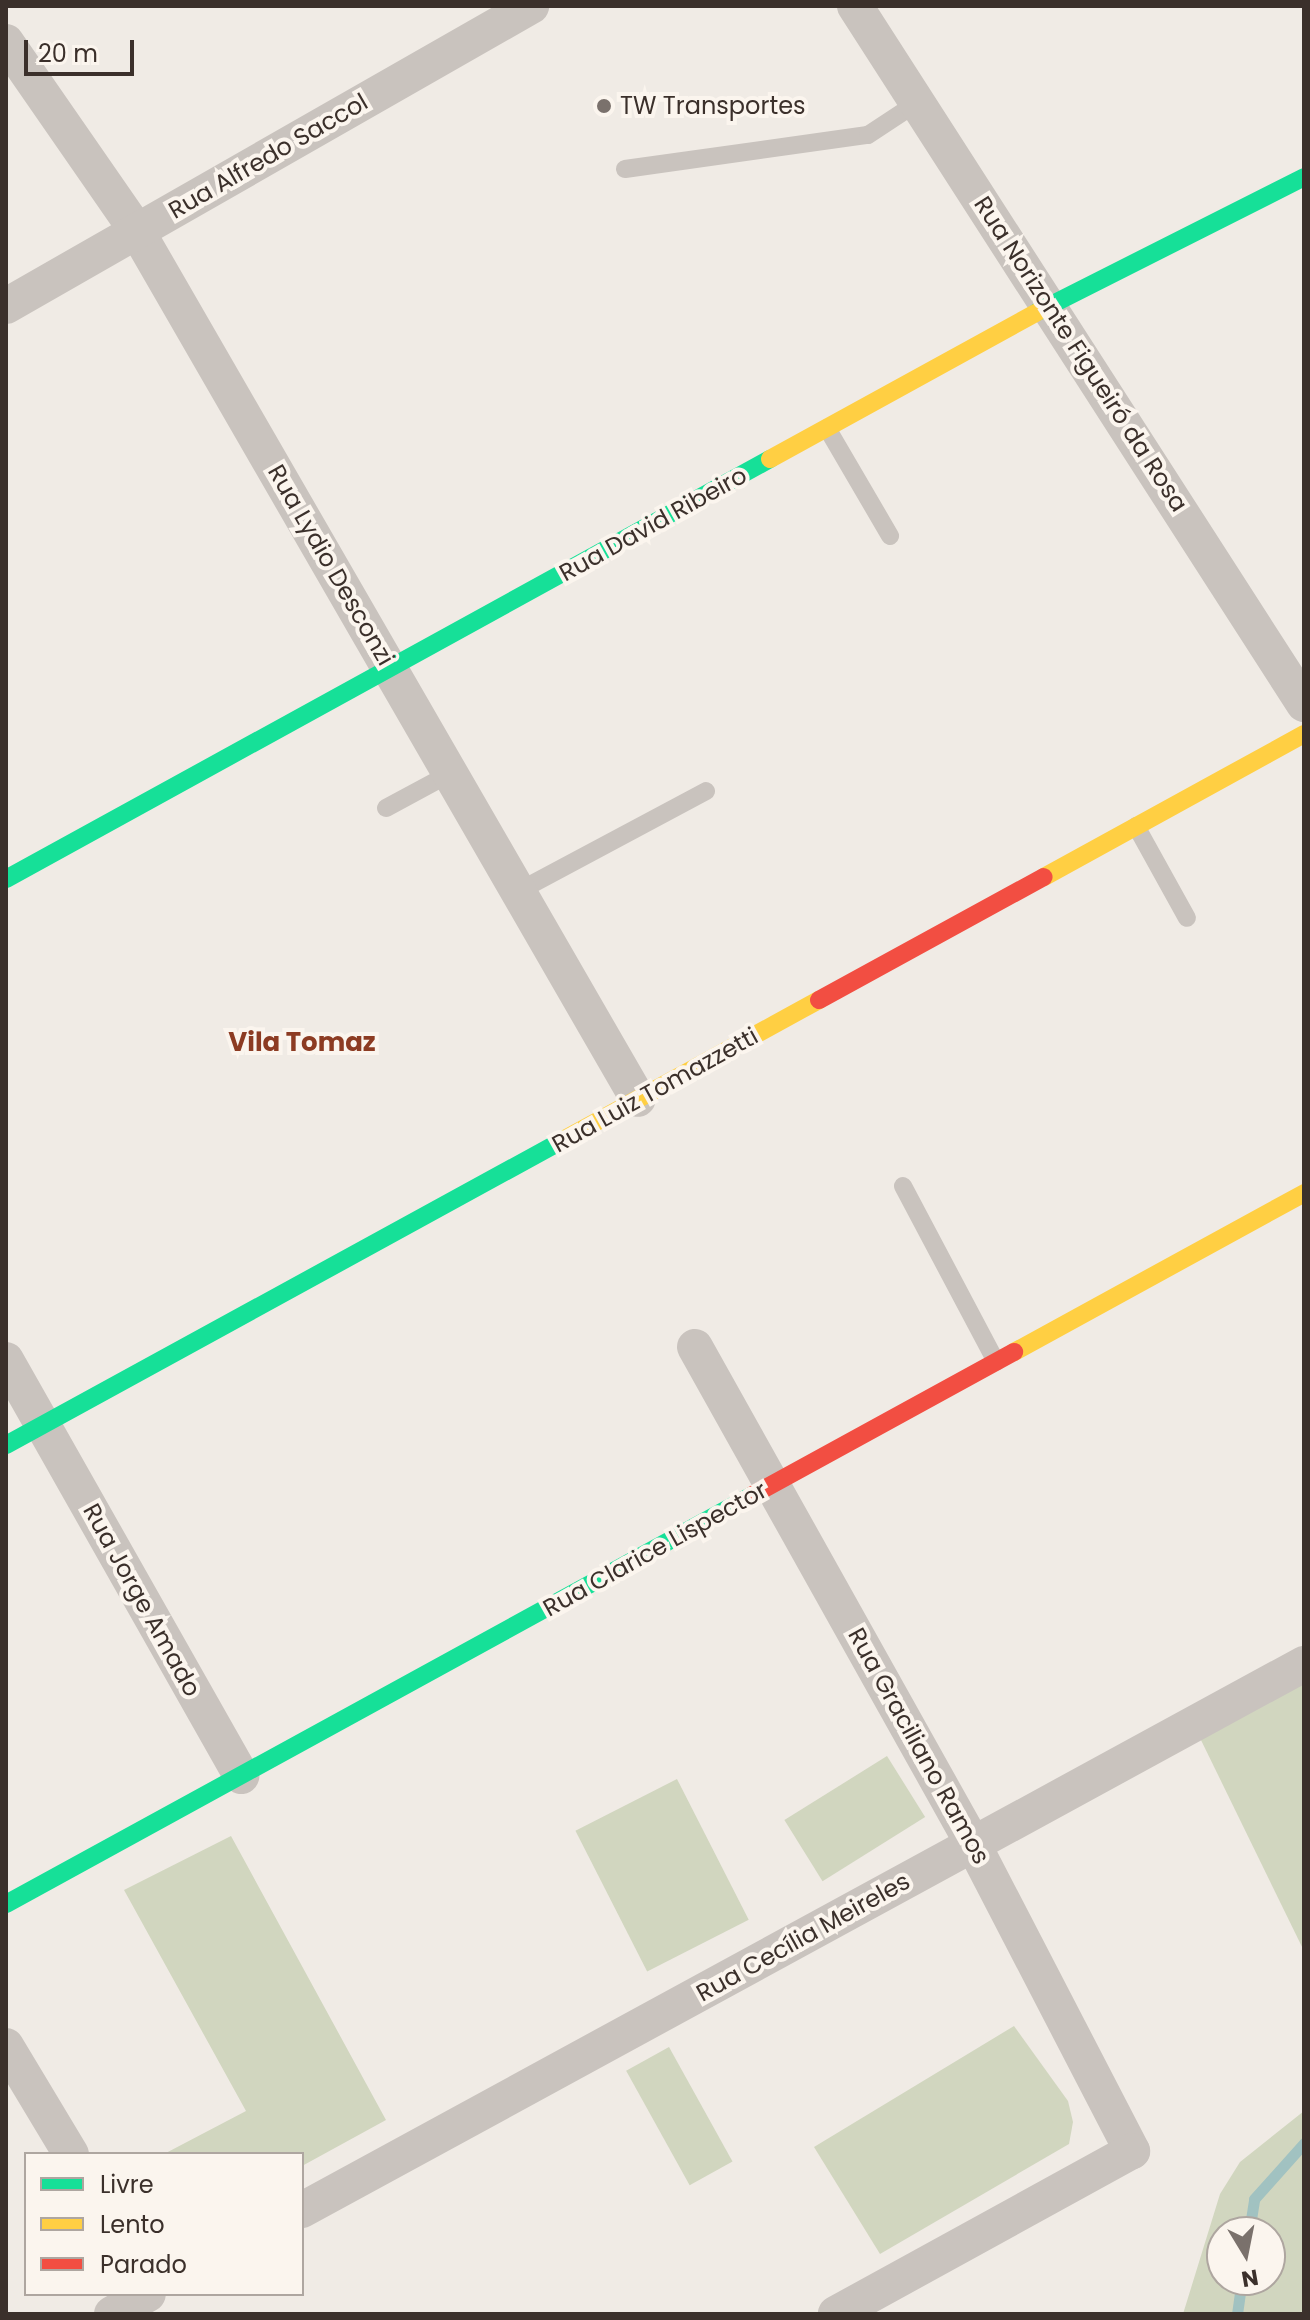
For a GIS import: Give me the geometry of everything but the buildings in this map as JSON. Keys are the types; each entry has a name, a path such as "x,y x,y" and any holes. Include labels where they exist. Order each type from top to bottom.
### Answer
{"street":[{"name":"Rua Norizonte Figueiró da Rosa","path":"855,6 1304,704"},
{"name":"Rua Alfredo Saccol","path":"6,306 508,11"},
{"name":"Rua Lydio Desconzi","path":"6,42 137,231 638,1099"},
{"name":"Rua David Ribeiro","path":"6,879 1050,305 1304,177"},
{"name":"Rua Luiz Tomazzetti","path":"6,1445 1304,734"},
{"name":"Rua Clarice Lispector","path":"6,1904 1304,1193"},
{"name":"Rua Graciliano Ramos","path":"695,1347 973,1844 1132,2151 836,2314"},
{"name":"Rua Jorge Amado","path":"6,1360 241,1776"},
{"name":"Rua Cecília Meireles","path":"304,2209 1304,1664"},
{"path":"6,2046 70,2152"},
{"path":"112,2314 144,2296"},
{"path":"158,2296 169,2314"}],"lane":[{"path":"625,169 868,135 918,102"},
{"path":"827,428 890,536"},
{"path":"386,808 451,773"},
{"path":"519,891 706,791"},
{"path":"1136,826 1187,918"},
{"path":"903,1186 996,1362"}],"green space":[{"path":"1304,1682 1304,1951 1199,1736"},
{"path":"887,1756 925,1817 823,1881 784,1820"},
{"path":"677,1779 749,1920 647,1972 575,1831"},
{"path":"231,1836 386,2120 304,2165 304,2152 168,2152 246,2111 124,1890"},
{"path":"1014,2026 1068,2101 1073,2122 1069,2144 880,2254 814,2147"},
{"path":"669,2047 733,2162 690,2185 626,2071"},
{"path":"1304,2111 1304,2314 1183,2314 1206,2239 1206,2296 1286,2296 1286,2216 1213,2216 1220,2194 1240,2162"}],"waterway":[{"path":"1251,2216 1254,2199 1304,2143"},
{"path":"1237,2314 1240,2296"}],"traffic: fast":[{"path":"1037,312 1304,177"},
{"path":"6,879 770,459"},
{"path":"6,1445 565,1139"},
{"path":"6,1904 751,1496"}],"traffic: slow":[{"path":"770,459 1037,312"},
{"path":"1044,877 1304,734"},
{"path":"565,1139 819,1000"},
{"path":"1014,1352 1304,1193"}],"traffic: jam":[{"path":"819,1000 1044,877"},
{"path":"751,1496 1014,1352"}],"place":[{"name":"TW Transportes","path":"604,106"}],"district":[{"name":"Vila Tomaz","path":"302,1043"}]}
